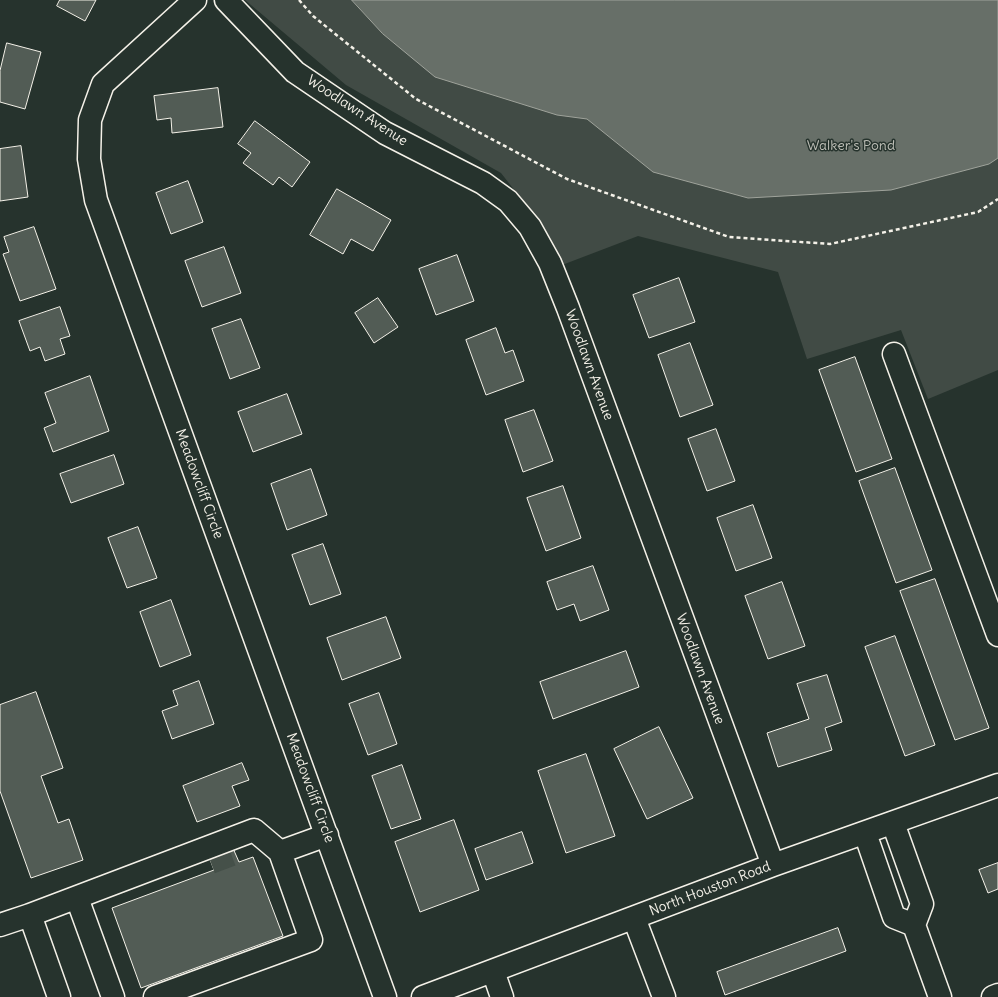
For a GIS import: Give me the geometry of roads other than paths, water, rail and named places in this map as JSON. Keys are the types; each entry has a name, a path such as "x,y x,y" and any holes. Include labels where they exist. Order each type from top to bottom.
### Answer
{"street":[{"name":"Meadowcliff Circle","path":"195,0 103,84 90,120 89,159 96,200 385,997"},
{"name":"Woodlawn Avenue","path":"226,0 295,72 385,133 483,183 508,201 530,227 550,263 568,308 773,865"},
{"path":"894,354 998,635"},
{"name":"North Houston Road","path":"423,997 773,865 998,785"},
{"path":"893,823 922,904 914,925 940,997"},
{"path":"155,997 311,940 280,852 254,830"},
{"path":"235,854 254,830"},
{"path":"0,925 77,898 254,830"},
{"path":"865,833 894,916 914,925"},
{"path":"280,852 327,835"},
{"path":"189,855 212,863"},
{"path":"77,898 113,997"},
{"path":"30,915 59,997"},
{"path":"634,918 664,997"},
{"path":"493,971 502,997"},
{"path":"993,997 998,995"}],"tunnel":[{"path":"211,863 235,854"}],"park label":[{"name":"Walker's Pond","path":"851,146"}]}
